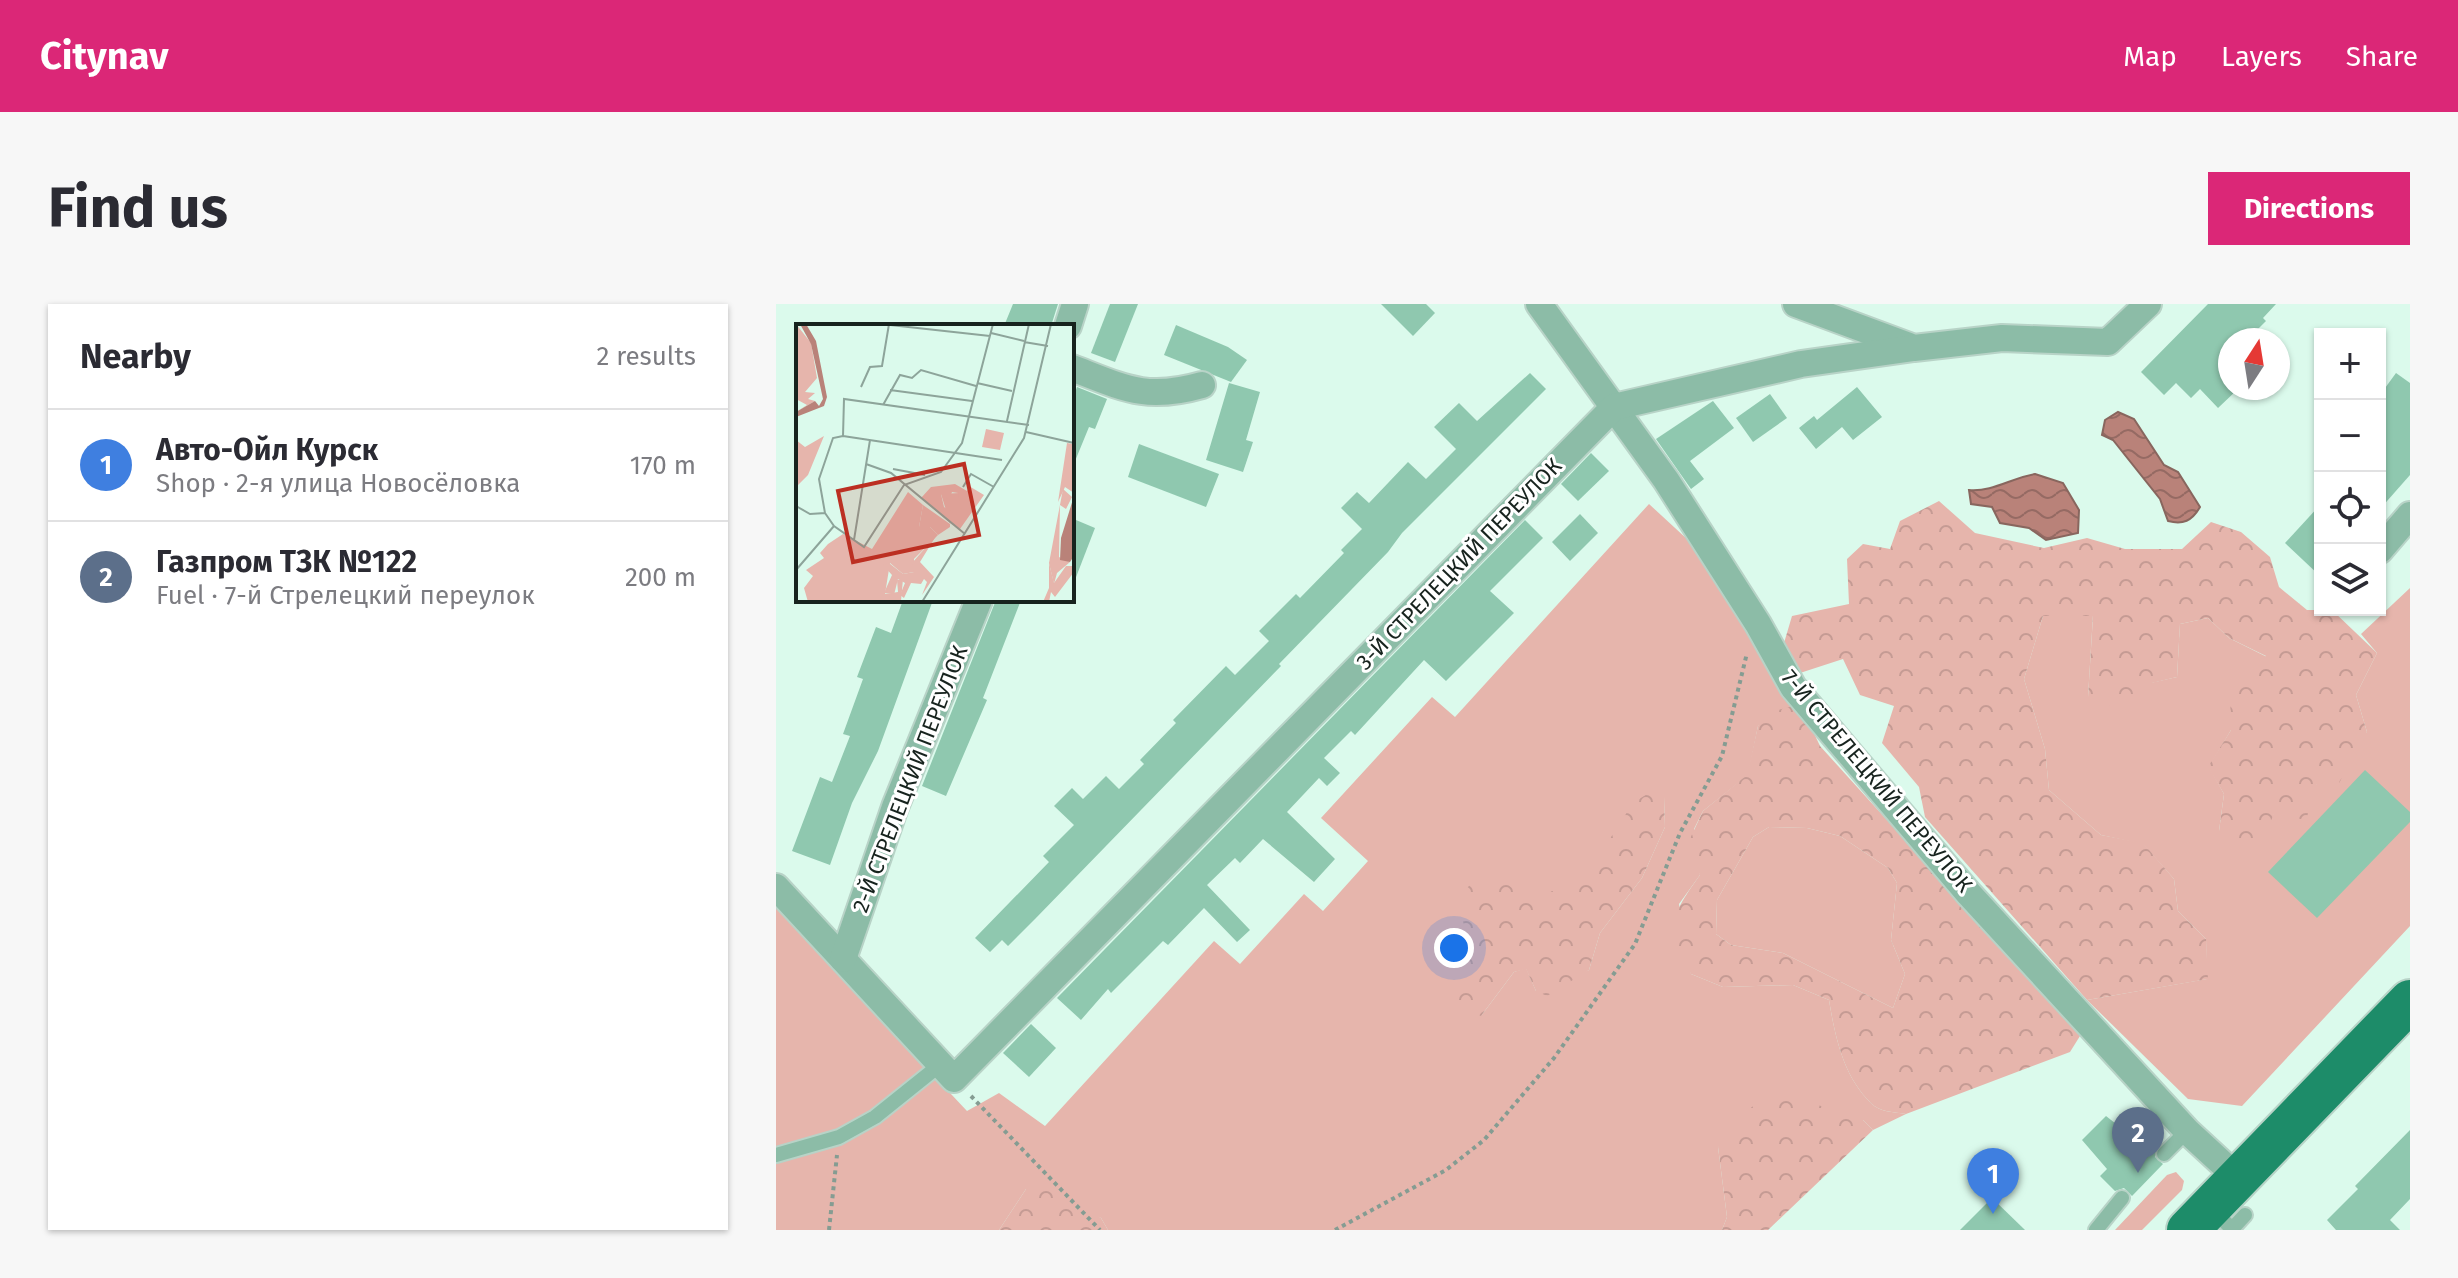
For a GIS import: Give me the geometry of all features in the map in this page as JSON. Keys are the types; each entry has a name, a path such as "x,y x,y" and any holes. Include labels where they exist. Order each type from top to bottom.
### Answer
{"main road":[{"path":"2228,1211 2410,1001"}],"street":[{"path":"1069,324 1075,304"},
{"name":"7-Й СТРЕЛЕЦКИЙ ПЕРЕУЛОК","path":"1539,304 1666,480 1758,624 1793,687 1969,894 2187,1131 2228,1211"},
{"path":"1796,304 1914,348"},
{"path":"1614,407 1801,364 1914,348 2002,338 2108,342 2148,304"},
{"path":"1074,369 1144,394 1171,394 1202,385"},
{"name":"3-Й СТРЕЛЕЦКИЙ ПЕРЕУЛОК","path":"948,1071 1614,407"},
{"path":"2385,544 2410,515"},
{"name":"2-Й СТРЕЛЕЦКИЙ ПЕРЕУЛОК","path":"843,959 895,807 978,602"},
{"path":"776,887 948,1071"}],"lane":[{"path":"776,1155 839,1137 948,1071"},
{"path":"2164,1154 2187,1131"},
{"path":"2096,1230 2122,1198"}],"path":[{"path":"1335,1230 1446,1170 1484,1140 1554,1058 1635,944 1680,833 1722,756 1739,676 1758,624"},
{"path":"948,1071 1100,1230"},
{"path":"829,1230 839,1137"}],"green space":[{"path":"1939,501 1975,533 2044,548 2087,538 2125,549 2182,549 2211,522 2241,532 2270,557 2279,587 2307,610 2314,610 2314,616 2338,616 2377,653 2356,695 2367,732 2338,785 2317,784 2306,820 2274,814 2257,850 2219,831 2224,794 2208,767 2231,730 2230,692 2266,656 2229,638 2208,618 2180,624 2177,677 2152,683 2132,714 2088,697 2093,616 2043,616 2024,679 2045,749 2049,790 2101,835 2143,843 2174,879 2178,911 2206,939 2208,979 2087,1000 1925,817 1919,787 1882,743 1894,706 1860,695 1843,659 1800,673 1784,643 1792,616 1849,604 1847,559 1863,544 1890,549 1900,521"},
{"path":"1649,504 1700,551 1793,706 1758,726 1748,775 1703,811 1694,829 1700,875 1679,904 1691,974 1723,987 1793,985 1829,1000 1838,1041 1853,1081 1874,1106 1906,1114 1873,1130 1863,1120 1718,1147 1727,1217 1722,1230 1108,1230 1101,1218 1026,1189 999,1230 776,1230 776,908 967,1111 999,1093 1045,1126 1214,941 1240,964 1304,894 1323,911 1368,861 1321,818 1432,697 1455,717","holes":["1664,797 1665,827 1642,878 1600,933 1589,970 1536,991 1526,968 1514,972 1481,1016 1533,917 1562,936"]},
{"path":"2410,588 2410,926 2242,1106 2188,1099 2087,1000 2207,979 2206,939 2178,911 2174,879 2143,844 2101,835 2049,790 2045,749 2024,679 2043,616 2093,615 2088,697 2177,677 2180,624 2208,618 2229,638 2267,657 2231,692 2231,730 2209,767 2224,794 2219,831 2274,814 2317,784 2367,732 2356,695 2377,653 2361,634 2380,616 2386,616 2386,611"},
{"path":"1793,706 1811,727 1820,746 1944,883 2081,1017 2080,1036 2070,1052 1906,1114 1887,1111 1871,1103 1853,1081 1838,1041 1829,1000 1793,985 1723,987 1691,974 1678,945 1674,923 1682,902 1700,875 1687,845 1703,811 1747,775 1758,726 1770,712","holes":["1769,827 1807,828 1840,836 1888,868 1897,883 1891,940 1905,974 1893,1008 1783,953 1731,945 1716,934 1717,900 1753,837"]},
{"path":"1655,789 1664,795 1665,827 1642,878 1600,933 1589,970 1547,996 1536,991 1526,969 1514,972 1481,1016 1468,1010 1457,993 1467,941 1458,904 1466,890 1481,876 1488,875 1505,882 1526,898 1572,886 1591,868 1633,803"},
{"path":"1769,827 1807,828 1840,836 1888,868 1897,883 1891,940 1905,974 1893,1008 1783,953 1731,945 1716,934 1717,900 1753,837"},
{"path":"1788,1095 1863,1120 1873,1130 1768,1230 1722,1230 1727,1217 1718,1147 1755,1105 1775,1096"},
{"path":"2176,1172 2184,1181 2182,1190 2142,1230 2115,1230 2167,1175"},
{"path":"1042,1182 1101,1218 1108,1230 999,1230 1026,1189"}],"water":[{"path":"2118,412 2134,419 2164,465 2178,472 2200,507 2190,519 2168,521 2160,499 2113,440 2102,435 2105,420"},
{"path":"2035,474 2063,483 2079,510 2078,533 2046,540 2029,528 2000,523 1992,507 1971,504 1969,490 1986,489"}],"building":[{"path":"1013,304 1058,304 1052,324 1005,324"},
{"path":"1110,304 1138,304 1115,362 1091,353"},
{"path":"1381,304 1426,304 1435,313 1413,336"},
{"path":"2208,304 2276,304 2263,318 2266,321 2259,328 2218,328 2218,400 2226,400 2218,408 2200,389 2191,398 2176,383 2164,395 2141,372"},
{"path":"1176,325 1228,347 1247,360 1231,382 1164,355"},
{"path":"1530,373 1546,389 1402,533 1388,552 1279,664 1281,666 1036,918 1008,946 1002,940 990,952 975,938 1049,862 1043,856 1074,825 1054,806 1072,788 1083,799 1106,776 1119,789 1144,764 1140,760 1176,723 1173,720 1226,666 1235,675 1269,641 1259,631 1296,594 1300,598 1344,553 1341,550 1362,529 1341,508 1357,492 1369,503 1408,462 1426,479 1456,449 1434,427 1459,403 1477,421"},
{"path":"2396,373 2410,383 2410,475 2386,502 2386,400 2386,387"},
{"path":"1229,383 1260,392 1246,440 1253,442 1243,472 1206,460"},
{"path":"1077,387 1107,399 1095,429 1089,427 1074,464 1074,395"},
{"path":"1857,387 1882,417 1853,440 1842,427 1816,449 1799,428 1814,416 1817,420"},
{"path":"1770,394 1787,418 1753,442 1736,418"},
{"path":"1713,401 1734,428 1690,461 1704,479 1691,489 1656,439"},
{"path":"1139,444 1219,474 1206,507 1128,477"},
{"path":"1591,453 1609,471 1578,501 1561,484"},
{"path":"2314,512 2314,570 2285,543"},
{"path":"1580,514 1598,533 1570,561 1552,542"},
{"path":"1076,520 1095,528 1074,582"},
{"path":"1525,520 1543,538 1490,591 1514,613 1446,681 1424,660 1355,735 1351,731 1324,758 1340,773 1327,786 1319,778 1287,812 1335,859 1314,882 1263,839 1240,863 1235,858 1207,885 1250,930 1237,942 1204,908 1168,945 1163,941 1111,993 1108,989 1081,1020 1057,998"},
{"path":"902,602 932,602 878,751 852,803 830,865 792,851 820,777 832,782 850,736 843,734 863,679 857,677 876,627 891,633"},
{"path":"995,602 1020,602 983,698 987,700 946,796 922,786"},
{"path":"2365,770 2410,812 2410,822 2317,918 2268,872"},
{"path":"1031,1024 1056,1048 1029,1077 1003,1053"},
{"path":"2106,1116 2135,1139 2142,1132 2157,1147 2155,1157 2163,1164 2132,1196 2124,1188 2115,1191 2100,1176 2107,1169 2082,1140"},
{"path":"2410,1130 2410,1199 2390,1220 2400,1230 2336,1230 2327,1220 2358,1189 2355,1186"},
{"path":"1992,1198 2025,1230 1960,1230"}],"place":[{"name":"Газпром ТЗК №122","path":"2138,1173"},
{"name":"Авто-Ойл Курск","path":"1993,1214"}]}
